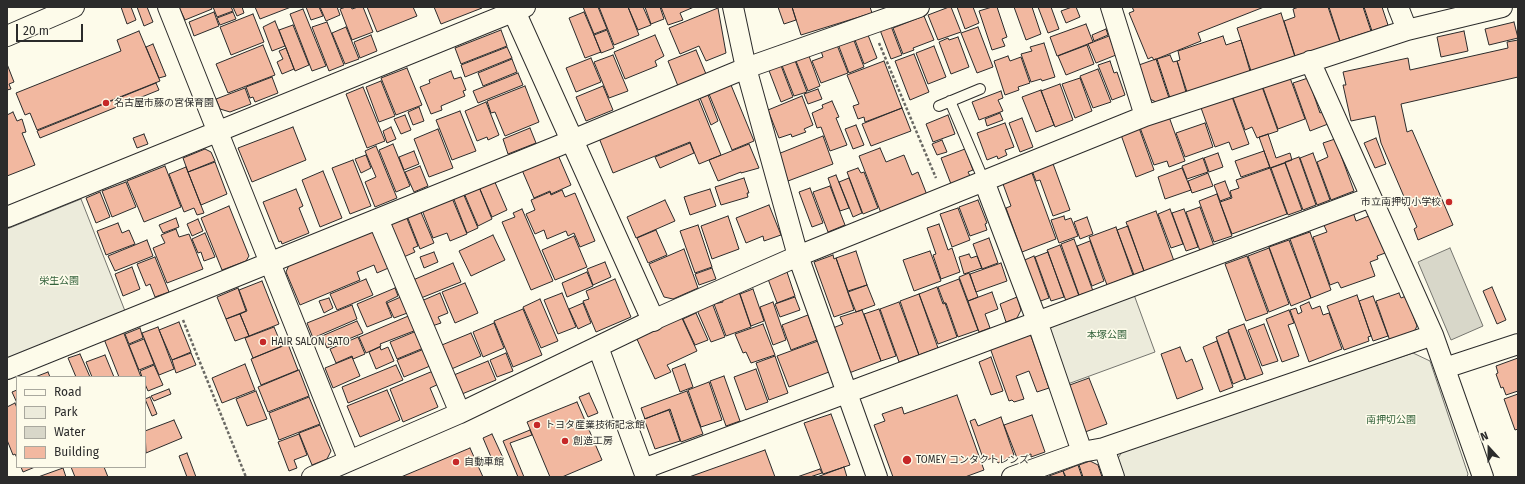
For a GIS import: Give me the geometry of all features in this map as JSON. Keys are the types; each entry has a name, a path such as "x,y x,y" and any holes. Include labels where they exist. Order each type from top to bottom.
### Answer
{"street":[{"path":"7,36 74,7"},
{"path":"168,7 349,461"},
{"path":"733,7 746,68 798,256 877,477"},
{"path":"7,369 746,68 919,7"},
{"path":"1111,7 1145,116"},
{"path":"1398,7 1407,30"},
{"path":"312,477 460,414 653,320 798,256 1145,116 1407,30 1502,7"},
{"path":"7,216 217,132 517,8 572,140 653,320"},
{"path":"1310,61 1433,335 1483,477"},
{"path":"984,180 1037,321 1082,452"},
{"path":"598,347 645,473 847,393 1371,196"},
{"path":"378,219 460,414"},
{"path":"1012,477 1082,452 1104,448 1433,335"},
{"path":"1445,368 1518,344"},
{"path":"1104,448 1114,477"}],"lane":[{"path":"939,106 980,89"},
{"path":"950,101 984,180"}],"path":[{"path":"871,24 944,197"},
{"path":"175,301 246,477"}],"green space":[{"name":"栄生公園","path":"81,199 125,311 7,359 7,229"},
{"name":"本塚公園","path":"1133,292 1155,352 1065,385 1047,332 1050,322"},
{"name":"南押切公園","path":"1413,353 1430,361 1468,474 1467,477 1124,477 1117,460 1123,450"}],"water":[{"path":"1450,248 1483,326 1451,340 1418,262"}],"building":[{"path":"121,7 131,7 136,20 127,24"},
{"path":"137,7 147,7 153,22 144,26"},
{"path":"179,7 211,7 212,9 185,20"},
{"path":"213,7 231,7 233,11 217,17"},
{"path":"233,7 242,7 244,13 237,16"},
{"path":"255,7 291,7 260,19"},
{"path":"306,7 319,7 323,16 311,20"},
{"path":"320,7 337,7 340,15 326,21"},
{"path":"351,7 352,9 363,7 373,32 352,40 340,9"},
{"path":"367,7 413,7 417,16 377,32"},
{"path":"434,7 482,7 482,8 441,24"},
{"path":"583,7 598,7 607,29 594,34"},
{"path":"599,7 628,7 639,35 614,45"},
{"path":"628,7 643,7 651,25 638,30"},
{"path":"645,7 660,7 664,19 651,24"},
{"path":"661,7 694,7 680,13 683,20 668,25"},
{"path":"778,7 792,7 796,20 784,24"},
{"path":"792,7 870,7 872,13 801,35"},
{"path":"951,7 961,32 938,40 928,15"},
{"path":"957,7 973,7 979,23 965,29"},
{"path":"997,7 1007,37 1002,39 1005,46 992,50 979,11"},
{"path":"1014,7 1032,7 1041,34 1026,40"},
{"path":"1038,7 1051,7 1059,29 1048,33"},
{"path":"1076,7 1080,17 1066,23 1061,11"},
{"path":"1132,7 1264,7 1198,33 1201,41 1154,60 1152,57 1148,59 1129,13 1134,11"},
{"path":"1299,7 1328,7 1340,42 1295,56 1284,21 1295,17 1293,9"},
{"path":"1329,7 1363,7 1371,31 1340,41"},
{"path":"1364,7 1382,7 1388,25 1372,31"},
{"path":"718,8 726,53 706,61 699,46 680,54 669,28"},
{"path":"303,9 326,66 312,71 290,14"},
{"path":"214,12 219,26 194,36 189,22"},
{"path":"233,12 236,19 220,25 217,18"},
{"path":"584,12 601,52 585,58 569,18"},
{"path":"1281,13 1295,57 1251,71 1237,28"},
{"path":"253,14 264,42 231,55 220,27"},
{"path":"924,16 934,40 913,48 914,50 903,54 893,28"},
{"path":"275,21 285,46 272,51 263,27"},
{"path":"327,22 344,65 329,71 312,27"},
{"path":"1514,22 1518,38 1489,45 1485,29"},
{"path":"1086,24 1093,42 1057,56 1050,37"},
{"path":"293,25 309,65 295,71 279,30"},
{"path":"891,26 902,55 891,59 880,30"},
{"path":"346,27 359,59 345,64 332,33"},
{"path":"978,27 993,67 977,73 961,33"},
{"path":"1106,29 1108,35 1094,41 1092,35"},
{"path":"501,30 507,46 461,64 455,48"},
{"path":"607,30 614,48 601,53 594,35"},
{"path":"139,31 160,81 37,130 30,113 25,115 16,93 121,51 117,40"},
{"path":"1464,31 1468,51 1441,57 1437,37"},
{"path":"371,35 377,51 360,58 354,42"},
{"path":"655,35 664,56 655,61 657,66 625,79 614,52"},
{"path":"868,35 877,58 864,64 855,40"},
{"path":"1109,36 1116,55 1096,63 1088,44"},
{"path":"1223,36 1226,45 1241,40 1250,71 1187,92 1177,61 1180,60 1178,51"},
{"path":"958,37 969,67 951,74 939,42 948,38 949,40"},
{"path":"853,38 864,67 849,73 838,44"},
{"path":"1518,40 1518,77 1401,104 1407,132 1412,130 1453,225 1418,240 1414,229 1417,227 1381,143 1375,116 1351,121 1343,85 1346,85 1343,72 1408,58 1410,70 1508,48 1507,42"},
{"path":"1044,43 1055,77 1042,81 1041,79 1031,82 1021,54 1032,51 1030,47"},
{"path":"153,44 166,76 159,78 146,47"},
{"path":"263,45 275,75 228,93 216,64"},
{"path":"837,45 848,73 821,83 812,61 823,57 821,51"},
{"path":"1087,45 1094,64 1066,75 1058,56"},
{"path":"934,46 946,77 928,84 916,53"},
{"path":"507,47 512,58 465,77 461,65"},
{"path":"286,48 294,69 282,74 277,62 283,59 279,51"},
{"path":"696,50 706,74 678,86 668,61"},
{"path":"914,54 929,92 910,100 895,61"},
{"path":"613,55 628,91 609,98 594,62"},
{"path":"1170,55 1173,62 1177,61 1186,92 1170,98 1157,59"},
{"path":"809,56 820,86 808,91 796,61"},
{"path":"1008,56 1010,61 1021,57 1030,83 1018,87 1019,90 1005,95 994,61"},
{"path":"591,58 601,82 576,92 566,68"},
{"path":"794,58 807,92 794,96 781,63"},
{"path":"512,59 517,72 483,86 478,73"},
{"path":"1156,59 1169,98 1156,102 1148,98 1136,66"},
{"path":"884,61 902,108 865,122 864,117 858,119 853,106 859,104 847,75"},
{"path":"1110,61 1114,73 1117,72 1125,95 1112,100 1098,65"},
{"path":"780,63 793,97 781,102 768,68"},
{"path":"7,64 14,82 9,84 11,89 7,90"},
{"path":"407,68 422,105 396,115 381,78"},
{"path":"1098,69 1111,102 1093,108 1080,76"},
{"path":"451,71 454,79 461,77 466,90 463,91 465,96 441,106 442,110 431,114 420,87 430,83 429,80"},
{"path":"518,73 523,85 478,103 473,91"},
{"path":"1289,75 1305,119 1278,129 1262,85"},
{"path":"272,77 278,93 255,102 253,97 250,98 246,87"},
{"path":"1080,78 1092,111 1075,118 1062,84"},
{"path":"1308,78 1320,113 1324,111 1328,124 1310,131 1293,83"},
{"path":"381,81 395,116 379,122 366,87"},
{"path":"156,83 159,90 40,138 37,131"},
{"path":"1060,84 1073,120 1055,127 1041,91"},
{"path":"1261,84 1278,131 1257,138 1252,127 1245,130 1232,95"},
{"path":"731,85 754,141 732,150 709,94"},
{"path":"525,86 539,122 505,136 495,112 491,113 487,101"},
{"path":"603,86 613,110 586,121 576,97"},
{"path":"363,87 385,141 367,148 346,94"},
{"path":"245,88 251,104 230,112 220,109 216,99"},
{"path":"818,89 822,99 808,104 804,94"},
{"path":"1041,90 1054,125 1036,132 1022,97"},
{"path":"1001,91 1003,98 998,100 1003,111 979,120 972,102"},
{"path":"1231,94 1249,144 1232,150 1229,142 1215,147 1200,105"},
{"path":"708,95 718,121 711,125 700,98"},
{"path":"802,96 813,125 804,129 806,132 792,137 791,134 779,138 768,110"},
{"path":"698,98 721,155 699,164 690,142 613,173 599,138"},
{"path":"832,101 839,117 836,118 847,145 830,151 821,127 817,128 812,113 823,108 822,105"},
{"path":"486,102 499,135 488,140 487,137 477,141 465,111"},
{"path":"419,107 424,121 413,125 408,112"},
{"path":"902,108 911,131 871,146 862,124"},
{"path":"460,111 476,151 452,160 436,120"},
{"path":"13,112 17,121 22,119 26,132 22,133 35,165 7,176 7,115"},
{"path":"1000,113 1003,120 987,126 985,119"},
{"path":"1168,114 1185,161 1169,167 1167,161 1154,165 1139,125"},
{"path":"405,115 411,130 401,134 394,119"},
{"path":"948,115 955,134 933,142 926,124"},
{"path":"1022,118 1033,147 1020,152 1009,123"},
{"path":"1005,123 1014,147 1005,150 1007,155 998,159 997,156 987,160 977,133"},
{"path":"1205,123 1213,147 1185,157 1176,133"},
{"path":"856,125 864,145 853,149 845,129"},
{"path":"1138,125 1154,170 1136,177 1120,132"},
{"path":"293,127 306,160 252,182 238,148"},
{"path":"391,127 396,139 387,143 383,131"},
{"path":"530,128 536,143 508,154 503,139"},
{"path":"438,129 453,168 429,177 414,139"},
{"path":"144,134 148,144 137,148 133,138"},
{"path":"1268,134 1276,158 1290,153 1292,160 1270,168 1259,137"},
{"path":"823,136 833,164 788,181 778,154"},
{"path":"1376,138 1386,164 1375,168 1364,143"},
{"path":"1335,139 1354,191 1331,200 1317,162 1328,157 1323,143"},
{"path":"942,140 947,152 937,155 932,144"},
{"path":"690,143 694,153 660,168 655,157"},
{"path":"393,144 410,186 396,192 379,150"},
{"path":"749,144 759,168 741,172 718,181 709,160"},
{"path":"376,146 397,198 375,207 365,182 376,177 365,151"},
{"path":"880,148 886,162 904,155 912,175 918,172 927,195 881,213 859,156"},
{"path":"205,149 211,152 215,161 188,172 183,158"},
{"path":"965,149 973,170 968,172 970,176 951,184 941,158"},
{"path":"414,151 419,164 404,170 399,157"},
{"path":"1264,151 1270,167 1241,177 1235,161"},
{"path":"1218,153 1223,167 1209,172 1204,158"},
{"path":"1313,153 1330,200 1317,205 1300,158"},
{"path":"366,155 371,168 361,173 355,159"},
{"path":"558,155 571,185 551,194 550,191 534,198 522,170"},
{"path":"1299,157 1316,205 1303,210 1285,162"},
{"path":"1203,158 1208,172 1187,179 1182,166"},
{"path":"353,160 371,206 350,214 332,168"},
{"path":"1052,161 1070,210 1053,216 1040,180 1036,181 1031,168"},
{"path":"215,162 227,194 201,205 188,172"},
{"path":"1285,163 1302,210 1288,215 1271,168"},
{"path":"165,166 181,207 144,222 127,181"},
{"path":"420,166 428,186 414,192 405,172"},
{"path":"186,167 204,213 197,215 194,208 184,212 169,174"},
{"path":"858,168 861,173 864,172 878,208 863,214 847,172"},
{"path":"1182,168 1191,190 1165,199 1158,177"},
{"path":"1270,168 1287,214 1232,234 1220,202 1232,198 1230,191 1239,188 1236,180"},
{"path":"323,171 342,218 320,227 302,180"},
{"path":"1032,173 1056,239 1022,252 1006,208 1011,206 1003,184"},
{"path":"1208,173 1213,186 1192,193 1188,181"},
{"path":"836,175 849,208 840,211 828,178"},
{"path":"744,178 749,193 747,193 748,197 721,205 715,187"},
{"path":"849,178 862,213 853,217 839,182"},
{"path":"494,180 507,210 492,217 479,187"},
{"path":"1225,181 1231,197 1220,201 1214,185"},
{"path":"126,182 136,207 112,217 102,191"},
{"path":"830,186 845,225 828,232 813,192"},
{"path":"479,187 492,219 478,226 464,193"},
{"path":"810,188 823,223 812,227 799,192"},
{"path":"296,189 303,206 299,208 309,233 282,244 281,241 279,242 263,202"},
{"path":"710,189 716,206 690,215 684,197"},
{"path":"562,190 565,197 575,193 595,241 580,247 574,233 568,236 566,231 547,239 544,230 535,234 526,214 535,210 531,200 550,192 551,195"},
{"path":"100,192 110,217 96,223 86,198"},
{"path":"463,193 478,228 467,233 453,197"},
{"path":"1217,194 1232,236 1214,242 1199,201"},
{"path":"452,198 467,234 450,241 447,233 433,238 422,210"},
{"path":"665,200 675,221 636,238 627,217"},
{"path":"978,200 987,223 985,224 987,230 970,236 959,207"},
{"path":"769,205 781,235 764,241 763,236 746,243 736,218"},
{"path":"229,206 249,256 246,261 222,270 201,218"},
{"path":"1200,207 1214,246 1200,251 1186,212"},
{"path":"958,208 970,240 952,247 940,214"},
{"path":"522,209 553,281 531,290 502,222 515,217 513,213"},
{"path":"1170,209 1183,244 1171,248 1158,214"},
{"path":"1184,209 1198,247 1186,251 1172,213"},
{"path":"420,210 434,243 420,249 407,216"},
{"path":"1156,211 1174,261 1144,271 1126,222"},
{"path":"1353,212 1356,221 1371,215 1388,252 1377,256 1378,259 1370,262 1375,276 1341,288 1338,282 1330,285 1313,237 1327,232 1323,223"},
{"path":"406,216 418,246 413,248 415,252 399,259 385,225"},
{"path":"728,216 739,249 712,259 701,226"},
{"path":"1064,216 1065,220 1071,218 1078,236 1059,243 1051,220"},
{"path":"1087,217 1093,234 1080,239 1074,222"},
{"path":"176,218 179,227 163,233 159,225"},
{"path":"198,219 203,231 192,236 187,224"},
{"path":"118,223 122,233 129,230 135,244 106,255 97,231"},
{"path":"939,224 948,250 952,248 960,272 941,279 933,255 936,254 927,228"},
{"path":"698,225 712,267 695,273 680,231"},
{"path":"1128,226 1144,271 1134,275 1117,230"},
{"path":"1116,227 1133,275 1107,285 1089,237"},
{"path":"377,228 393,266 377,273 374,265 357,272 360,280 300,305 286,272 289,265"},
{"path":"176,229 179,237 189,234 203,269 167,283 153,248 165,243 161,235"},
{"path":"656,230 667,255 648,263 637,238"},
{"path":"1310,232 1331,290 1311,298 1290,239"},
{"path":"205,233 215,257 204,261 201,252 198,253 192,239"},
{"path":"493,235 505,260 471,276 459,251"},
{"path":"574,236 587,267 555,280 542,250"},
{"path":"989,238 998,263 982,269 973,244"},
{"path":"1074,239 1093,291 1079,295 1061,244"},
{"path":"147,240 153,256 115,271 108,256"},
{"path":"1289,240 1311,298 1291,306 1269,247"},
{"path":"1090,241 1104,281 1092,286 1077,246"},
{"path":"1060,245 1079,296 1066,301 1047,250"},
{"path":"1269,248 1289,304 1269,312 1248,256"},
{"path":"684,249 698,288 673,299 664,297 649,264"},
{"path":"856,251 867,285 848,291 836,258"},
{"path":"930,251 941,281 914,291 903,260"},
{"path":"434,252 438,262 424,268 420,257"},
{"path":"1048,252 1064,297 1051,301 1035,257"},
{"path":"969,254 971,258 977,256 982,268 964,274 959,257"},
{"path":"833,255 834,259 836,258 854,310 834,317 814,262"},
{"path":"1034,256 1049,298 1035,303 1020,262"},
{"path":"1247,256 1268,313 1246,321 1225,264"},
{"path":"155,257 169,292 155,297 150,284 146,286 137,264"},
{"path":"605,262 611,277 593,285 587,269"},
{"path":"453,263 461,282 421,298 413,280"},
{"path":"1001,263 1007,281 976,292 970,274"},
{"path":"132,267 140,289 123,296 115,274"},
{"path":"712,268 716,279 699,285 695,274"},
{"path":"587,272 593,286 567,297 562,283"},
{"path":"787,272 795,296 777,303 768,279"},
{"path":"969,273 978,297 968,301 959,277"},
{"path":"366,279 373,295 337,310 330,294"},
{"path":"615,279 631,317 596,332 583,301 589,299 586,291"},
{"path":"959,279 978,330 958,337 946,303 944,303 938,287"},
{"path":"262,281 279,324 249,336 240,314 247,311 239,290"},
{"path":"465,283 478,313 455,323 442,292"},
{"path":"867,285 875,305 856,312 848,292"},
{"path":"937,287 943,304 945,303 957,337 938,344 919,294"},
{"path":"1492,287 1506,320 1497,324 1483,291"},
{"path":"238,288 246,311 226,319 217,297"},
{"path":"395,288 398,296 386,302 392,317 367,327 357,304"},
{"path":"753,289 764,321 751,326 740,294"},
{"path":"739,292 751,327 726,336 714,304 723,302 722,298"},
{"path":"992,292 998,309 985,314 990,328 979,332 968,301"},
{"path":"440,293 448,313 438,317 441,323 429,327 419,302"},
{"path":"562,293 576,327 558,334 544,300"},
{"path":"1399,293 1401,298 1406,296 1417,326 1414,332 1390,341 1376,301"},
{"path":"919,294 938,348 919,355 900,301"},
{"path":"1357,295 1371,336 1368,337 1369,341 1344,350 1327,306"},
{"path":"403,296 410,312 394,318 387,303"},
{"path":"1373,296 1388,336 1373,341 1359,301"},
{"path":"795,297 800,310 780,317 775,304"},
{"path":"1017,297 1021,310 1017,318 1006,322 1000,304"},
{"path":"329,298 333,308 324,313 319,301"},
{"path":"540,299 558,341 541,348 523,307"},
{"path":"773,302 786,340 773,345 760,307"},
{"path":"899,302 919,355 899,362 880,309"},
{"path":"1309,302 1312,309 1320,306 1323,315 1329,313 1342,349 1309,362 1290,310 1296,308 1298,314 1302,312 1300,306"},
{"path":"583,303 591,323 578,329 569,309"},
{"path":"712,303 725,337 711,342 697,310"},
{"path":"352,305 357,319 313,338 307,323"},
{"path":"523,309 542,355 513,367 494,321"},
{"path":"879,309 896,356 881,361 864,314"},
{"path":"862,310 881,361 849,373 833,328 843,324 840,317"},
{"path":"1289,310 1294,323 1288,325 1299,356 1282,362 1266,319"},
{"path":"696,313 708,340 695,345 683,319"},
{"path":"240,314 249,336 235,341 226,319"},
{"path":"413,314 419,329 380,344 381,346 366,353 359,337"},
{"path":"808,315 817,340 791,350 782,325"},
{"path":"681,316 697,351 667,365 671,372 655,379 636,337"},
{"path":"357,321 363,333 327,348 322,336"},
{"path":"179,322 191,352 172,360 159,330"},
{"path":"494,323 504,348 483,357 473,332"},
{"path":"763,324 775,355 751,363 746,352 743,353 735,334"},
{"path":"1244,324 1263,374 1246,380 1228,330"},
{"path":"1264,324 1278,361 1262,366 1248,330"},
{"path":"158,327 174,369 159,375 142,333"},
{"name":"HAIR SALON SATO","path":"274,327 282,346 253,358 245,338"},
{"path":"140,328 143,338 129,344 125,334"},
{"path":"419,330 426,347 397,359 390,342"},
{"path":"123,331 141,376 119,376 104,339"},
{"path":"1228,332 1245,379 1233,384 1216,337"},
{"path":"471,333 481,356 447,371 437,347"},
{"path":"1023,333 1031,336 1049,388 1037,392 1029,371 1016,376 1024,399 1014,402 1012,400 1009,401 989,345"},
{"path":"358,337 365,354 353,359 352,356 336,363 330,349"},
{"path":"144,339 154,364 139,370 129,345"},
{"path":"818,341 829,372 789,387 777,356"},
{"path":"1217,341 1233,387 1220,392 1203,347"},
{"path":"288,344 298,370 261,385 251,359"},
{"path":"380,347 381,350 388,347 394,361 376,369 369,352"},
{"path":"1180,347 1186,362 1192,359 1203,389 1177,399 1161,354"},
{"path":"424,349 430,366 404,377 397,360"},
{"path":"191,353 196,365 176,373 172,360"},
{"path":"506,353 513,371 497,377 490,360"},
{"path":"80,354 90,376 76,376 68,358"},
{"path":"105,355 114,376 92,376 86,362"},
{"path":"775,356 788,393 769,400 756,363"},
{"path":"352,357 360,376 333,388 325,368"},
{"path":"991,357 1003,391 991,395 979,362"},
{"path":"1518,358 1518,391 1506,395 1503,387 1501,388 1496,374 1498,373 1496,366"},
{"path":"488,361 496,380 462,394 449,377"},
{"path":"245,364 255,390 222,403 212,378"},
{"path":"685,364 693,387 680,392 672,369"},
{"path":"154,365 163,385 148,391 146,386 146,376 142,376 140,371"},
{"path":"396,365 403,380 348,403 342,387"},
{"path":"756,369 768,402 746,410 734,377"},
{"path":"299,370 309,396 268,412 258,387"},
{"path":"433,371 439,384 430,388 438,407 403,422 390,389"},
{"path":"48,372 50,376 38,376"},
{"path":"724,376 740,421 726,426 710,381"},
{"path":"1089,378 1107,424 1085,432 1067,386"},
{"path":"709,382 722,420 701,427 688,390"},
{"path":"169,389 171,394 154,401 151,396"},
{"path":"16,390 16,401 12,392"},
{"path":"387,390 400,420 360,437 347,406"},
{"path":"256,391 267,419 247,426 236,399"},
{"path":"687,391 703,434 681,442 670,409 645,419 641,408"},
{"path":"589,393 598,413 588,417 579,397"},
{"path":"1518,394 1518,429 1515,430 1504,399"},
{"path":"957,395 984,470 965,477 893,477 874,425 885,421 882,414 902,407 904,414"},
{"path":"150,397 157,414 152,416 146,399"},
{"path":"309,397 320,424 279,440 269,413"},
{"name":"創造工房","path":"577,402 602,460 562,477 550,477 527,422"},
{"path":"15,403 16,406 16,456 15,454 13,455 7,440 7,407"},
{"path":"669,410 680,441 655,449 644,419"},
{"path":"831,414 850,465 823,474 804,423"},
{"path":"1032,415 1045,452 1031,457 1031,454 1017,458 1004,425"},
{"path":"1001,417 1014,455 998,463 995,457 984,461 970,421 975,419 978,426"},
{"path":"174,420 182,438 146,453 146,431"},
{"path":"320,425 331,451 327,459 312,465 299,433"},
{"path":"530,430 532,435 510,443 524,477 518,477 503,441"},
{"path":"299,434 307,455 294,460 297,468 289,471 278,442"},
{"path":"492,434 504,460 494,464 483,438"},
{"name":"自動車館","path":"470,448 483,477 401,477"},
{"path":"765,450 775,477 689,477"},
{"path":"187,453 196,477 187,477 179,456"},
{"path":"1090,461 1098,465 1102,477 1083,477 1079,465"},
{"path":"1078,465 1082,477 1066,477 1063,471"},
{"path":"844,467 847,477 817,477"},
{"path":"21,468 33,468 23,472"},
{"path":"63,468 66,477 38,477"},
{"path":"71,468 104,468 108,477 75,477"},
{"path":"820,469 822,473 810,477 797,477"},
{"path":"1063,471 1065,477 1049,476"}],"place":[{"name":"名古屋市藤の宮保育園","path":"106,103"},
{"name":"市立南押切小学校","path":"1449,202"},
{"name":"HAIR SALON SATO","path":"263,342"},
{"name":"トヨタ産業技術記念館","path":"537,425"},
{"name":"創造工房","path":"565,441"},
{"name":"TOMEY コンタクトレンズ","path":"907,460"},
{"name":"自動車館","path":"456,462"}]}
